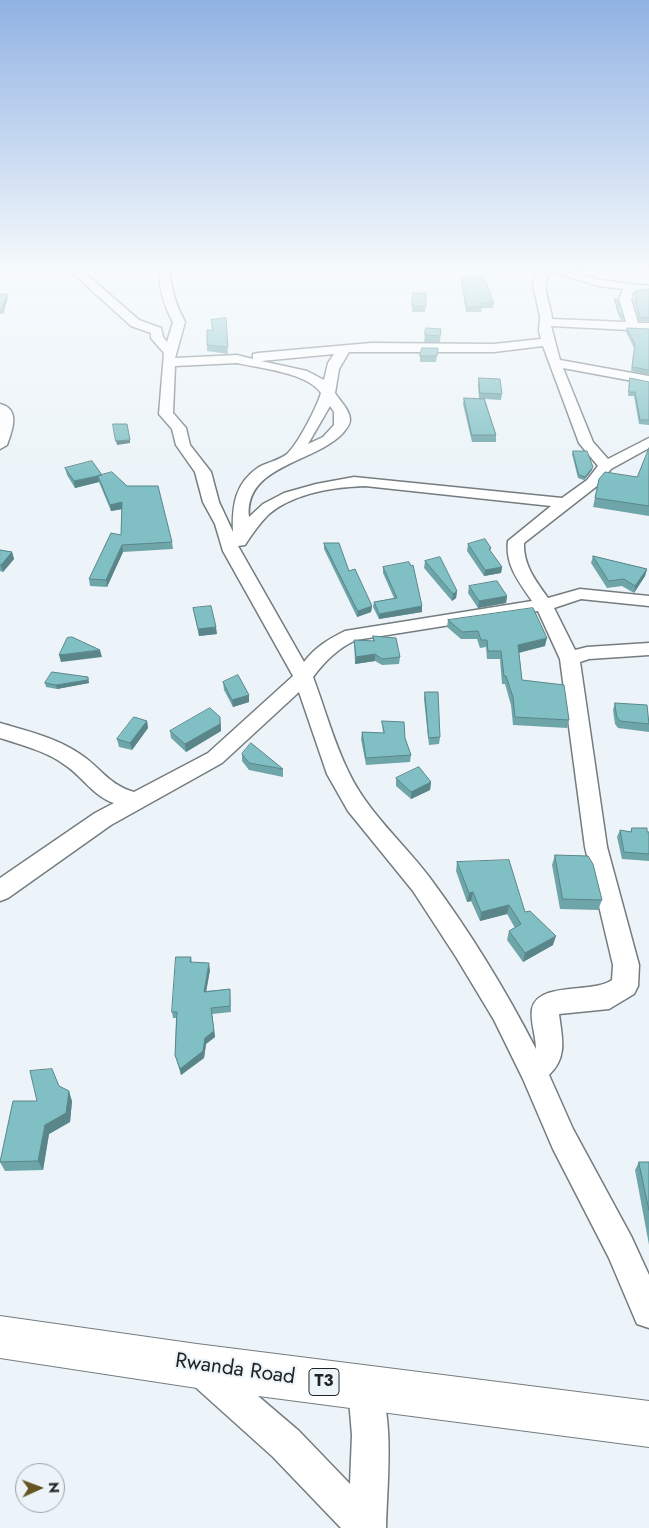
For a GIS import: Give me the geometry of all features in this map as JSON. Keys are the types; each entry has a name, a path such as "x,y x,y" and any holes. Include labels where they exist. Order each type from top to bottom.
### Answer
{"highway":[{"name":"Rwanda Road","path":"0,1337 197,1366 649,1424"}],"street":[{"path":"157,338 170,357"},
{"path":"175,338 170,357 166,414 179,428 183,445 203,472 211,502 237,544 303,676 338,774 356,805 421,884 465,949 503,1012 534,1072 563,1140 620,1247 649,1312"},
{"path":"547,338 554,363 586,443 606,466"},
{"path":"170,357 237,359 344,349 494,348 548,342"},
{"path":"293,457 322,410 329,392 332,366 344,349"},
{"path":"237,359 302,374 317,381 329,392 343,417 341,426 328,440 264,471 247,488 240,508 237,544"},
{"path":"554,363 649,380"},
{"path":"0,408 7,415 8,422 0,445"},
{"path":"534,1072 548,1058 550,1047 545,1010 552,1003 609,997 625,986 626,965 596,847 570,659 544,605 523,576 514,553 515,546 516,541 592,483 606,466 649,442"},
{"path":"237,544 261,513 271,505 341,482 365,481 565,503"},
{"path":"0,892 86,829 216,758 303,676 318,657 352,635 544,605 567,596 580,594 649,601"},
{"path":"570,659 587,653 649,649"},
{"path":"0,730 56,749 74,760 112,794 137,801"},
{"path":"197,1366 286,1444 367,1528"},
{"path":"365,1388 370,1435 367,1528"}],"building":[{"path":"207,338 227,338 228,347 207,345"},
{"path":"632,338 649,338 649,370 632,367 635,344"},
{"path":"422,348 438,348 437,356 420,356"},
{"path":"479,378 500,379 502,394 480,393"},
{"path":"630,378 649,382 649,420 640,420 635,392 629,392"},
{"path":"464,398 484,399 496,435 472,435"},
{"path":"113,424 127,424 130,440 116,441"},
{"path":"649,448 649,506 595,498 599,479 605,472 637,477"},
{"path":"573,451 587,451 593,467 585,477 579,475"},
{"path":"92,461 102,475 74,481 65,468"},
{"path":"112,472 127,486 158,486 172,542 122,545 106,580 89,579 111,533 121,535 122,502 110,505 98,476"},
{"path":"485,539 491,548 489,549 502,567 485,570 468,544"},
{"path":"324,543 339,543 349,571 355,569 372,606 358,611"},
{"path":"0,550 12,552 1,565 0,565"},
{"path":"593,556 647,569 635,586 624,579 609,581"},
{"path":"440,557 457,591 453,594 425,561"},
{"path":"409,562 411,566 413,565 422,606 379,614 374,602 397,598 383,567"},
{"path":"497,581 507,596 479,601 469,586"},
{"path":"211,606 216,627 198,629 193,608"},
{"path":"533,608 547,638 518,645 522,680 564,685 569,720 515,717 513,697 506,676 504,676 501,651 488,651 487,640 481,640 478,631 462,632 448,620"},
{"path":"373,636 396,638 400,657 382,659 375,654 356,657 354,640 374,641"},
{"path":"72,637 100,650 59,655 67,638"},
{"path":"52,672 88,677 88,680 56,685 45,683"},
{"path":"238,675 249,695 232,700 223,682"},
{"path":"425,692 438,692 440,737 429,738"},
{"path":"615,703 647,705 649,724 620,721 617,717"},
{"path":"210,708 220,717 220,724 185,744 170,731"},
{"path":"134,717 147,721 130,743 117,739"},
{"path":"382,721 404,722 405,738 411,755 366,758 362,732 384,733"},
{"path":"251,743 283,769 249,763 242,754"},
{"path":"419,767 431,782 411,792 396,778"},
{"path":"632,828 647,828 647,832 649,832 649,854 624,852 620,830 631,832"},
{"path":"555,855 588,856 593,864 602,900 563,899"},
{"path":"509,860 525,912 530,911 556,936 525,953 509,931 521,924 509,905 481,912 473,892 469,893 457,862"},
{"path":"176,957 191,957 190,962 209,963 204,992 230,989 230,1006 211,1008 214,1031 205,1038 203,1051 180,1069 175,1055 177,1012 172,1012"},
{"path":"52,1069 59,1086 69,1091 66,1113 45,1125 38,1161 0,1162 13,1101 37,1101 30,1071"},
{"path":"639,1162 649,1162 649,1210"}]}
